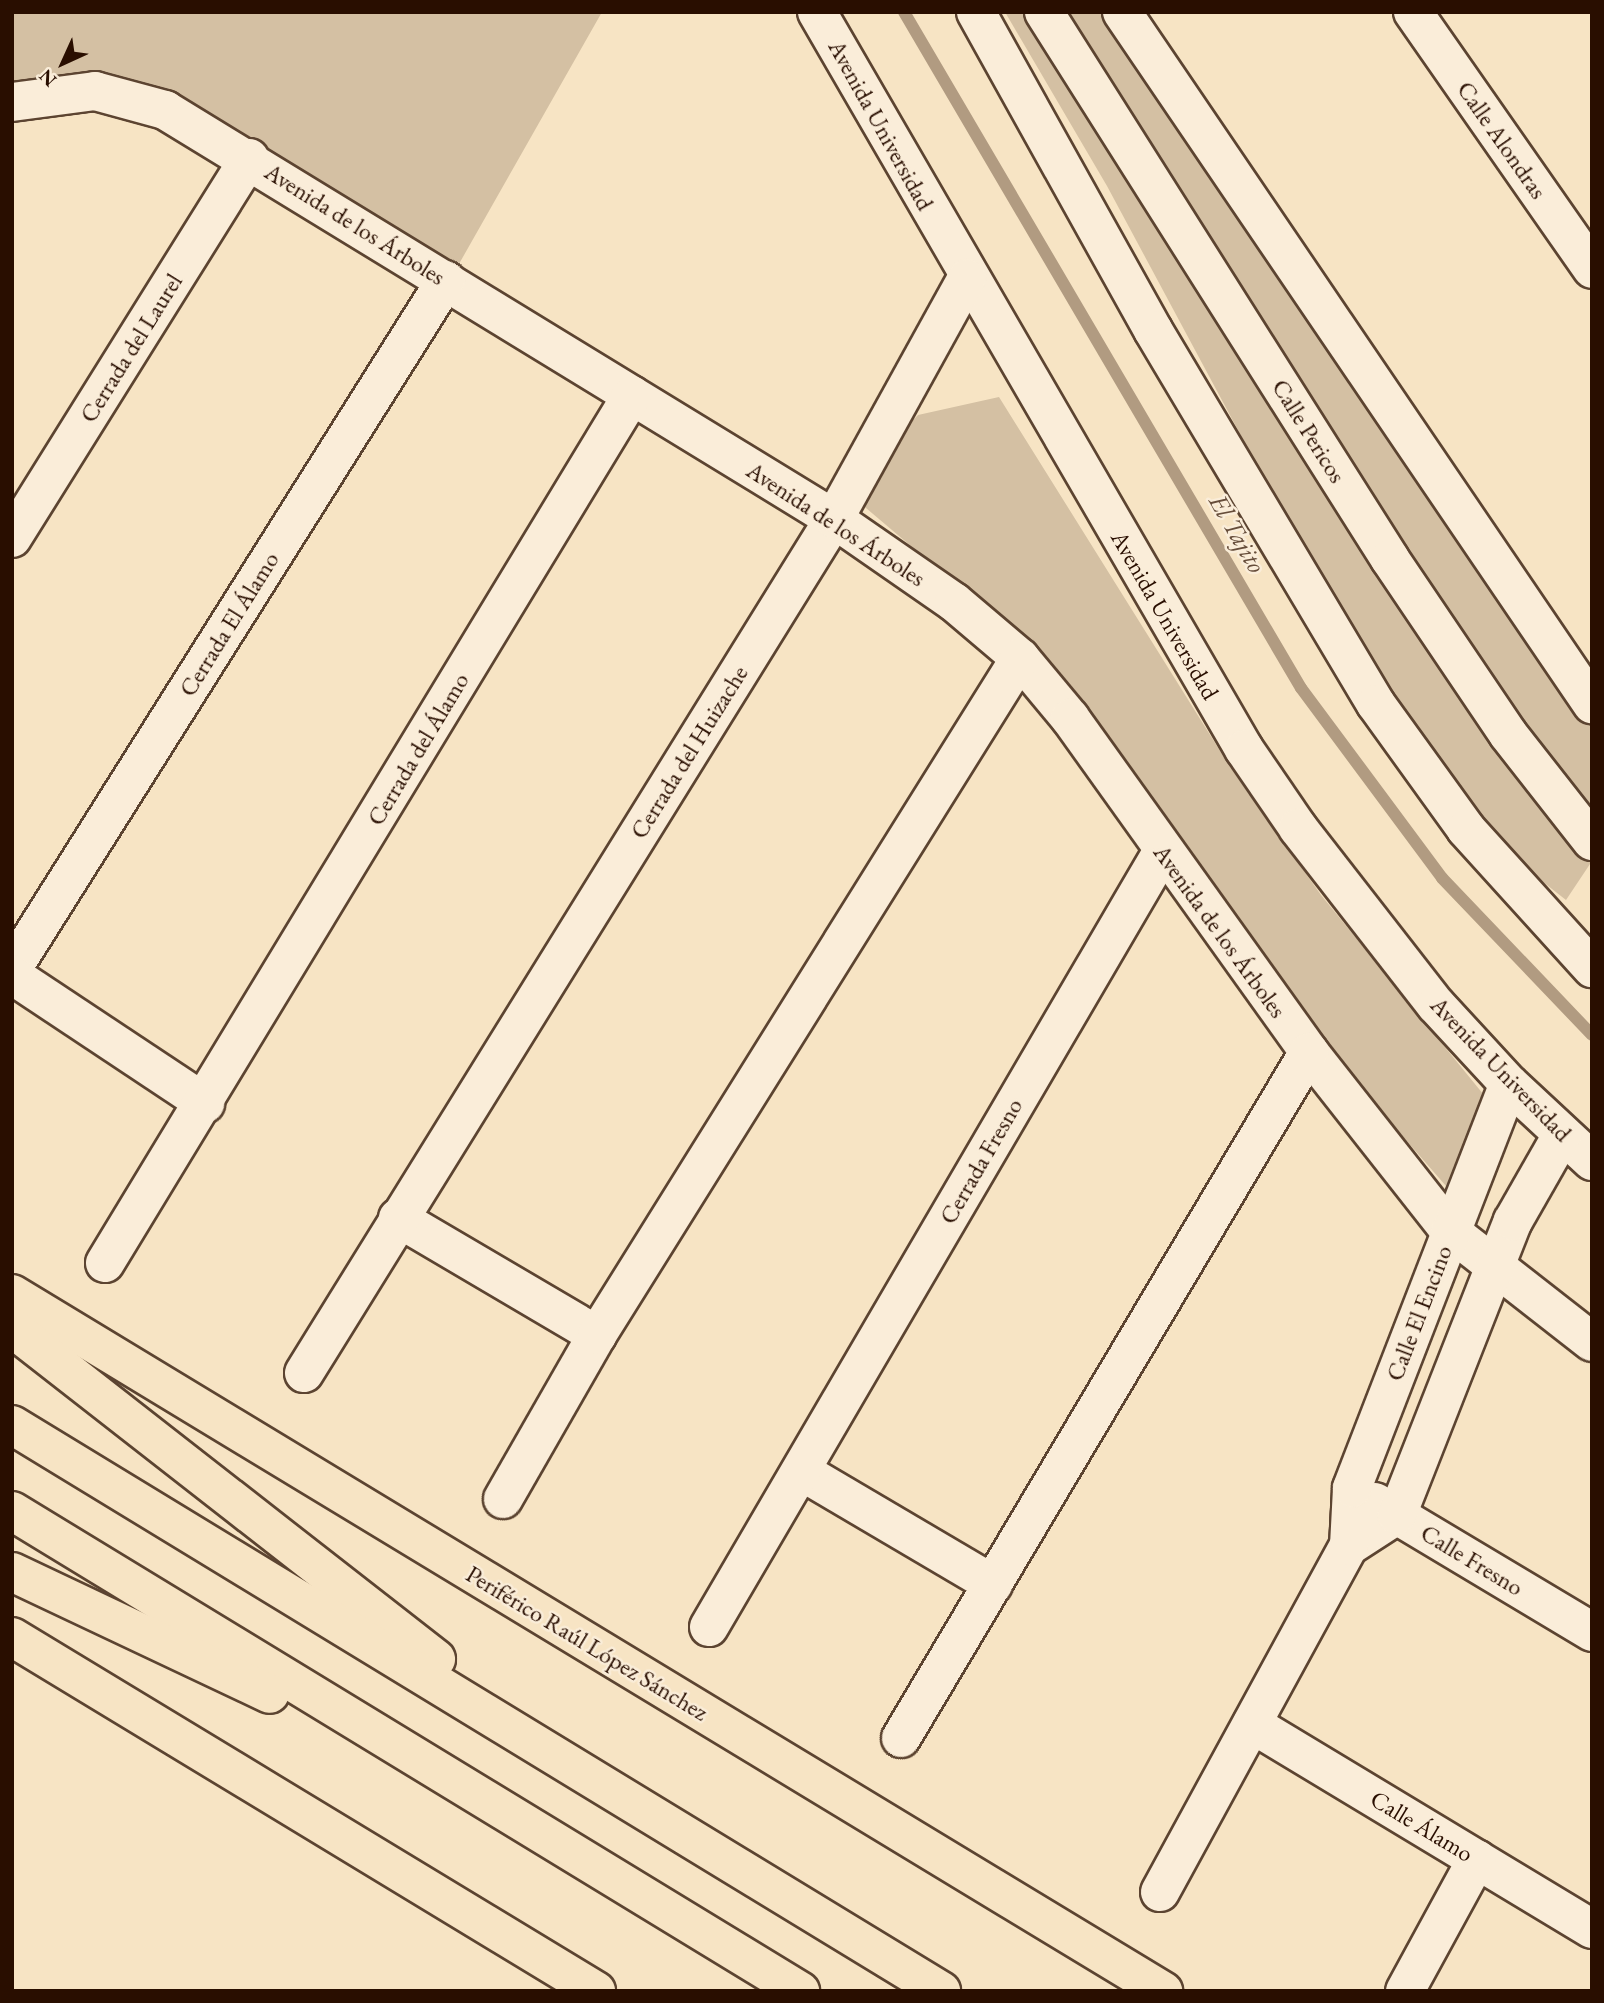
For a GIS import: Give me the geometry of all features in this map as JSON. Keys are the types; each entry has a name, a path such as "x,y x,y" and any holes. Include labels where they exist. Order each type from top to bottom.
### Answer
{"main road":[{"name":"Periférico Raúl López Sánchez","path":"12,1294 1163,1991"},
{"path":"12,1328 579,1770"},
{"path":"12,1425 941,1991"},
{"path":"12,1511 800,1991"},
{"path":"12,1572 450,1779"},
{"path":"12,1637 571,1984"}],"street":[{"name":"Avenida Universidad","path":"817,12 967,278 1244,749 1391,951 1509,1084 1592,1161"},
{"path":"976,12 1153,330 1376,704 1466,829 1592,968"},
{"name":"Calle Pericos","path":"1044,12 1390,559 1507,734 1591,839"},
{"path":"1122,12 1592,704"},
{"name":"Calle Alondras","path":"1413,12 1592,268"},
{"name":"Avenida de los Árboles","path":"12,102 95,91 120,94 165,110 249,158 834,519 954,602 1020,658 1070,718 1162,852 1310,1052 1450,1231 1496,1271 1592,1342"},
{"name":"Cerrada del Laurel","path":"12,538 249,158"},
{"name":"Cerrada del Huizache","path":"304,1373 834,519 967,278"},
{"name":"Cerrada El Álamo","path":"12,968 446,280"},
{"name":"Cerrada del Álamo","path":"105,1263 205,1103 632,396"},
{"path":"503,1499 597,1335 1020,658"},
{"name":"Cerrada Fresno","path":"709,1627 1162,852"},
{"path":"12,975 205,1103"},
{"path":"901,1738 1310,1052"},
{"name":"Calle El Encino","path":"1160,1892 1349,1546 1352,1488 1509,1084"},
{"path":"1397,1516 1496,1271 1513,1221 1562,1135"},
{"path":"398,1218 597,1335"},
{"path":"801,1471 993,1584"},
{"name":"Calle Fresno","path":"1352,1488 1592,1632"},
{"name":"Calle El Encino","path":"1349,1546 1397,1516"},
{"name":"Calle Álamo","path":"1252,1724 1592,1929"},
{"path":"1405,1991 1477,1859"}],"shaded area":[{"path":"12,12 602,12 451,278 166,109 12,98"},
{"path":"1005,12 1141,12 1592,668 1592,861 1566,900 1483,835 1385,704 1107,186"},
{"path":"999,397 1232,770 1321,895 1488,1100 1446,1186 1302,1021 1010,630 853,497 873,461 918,415"}],"waterway":[{"name":"El Tajito","path":"904,12 1301,688 1442,878 1592,1035"}]}
